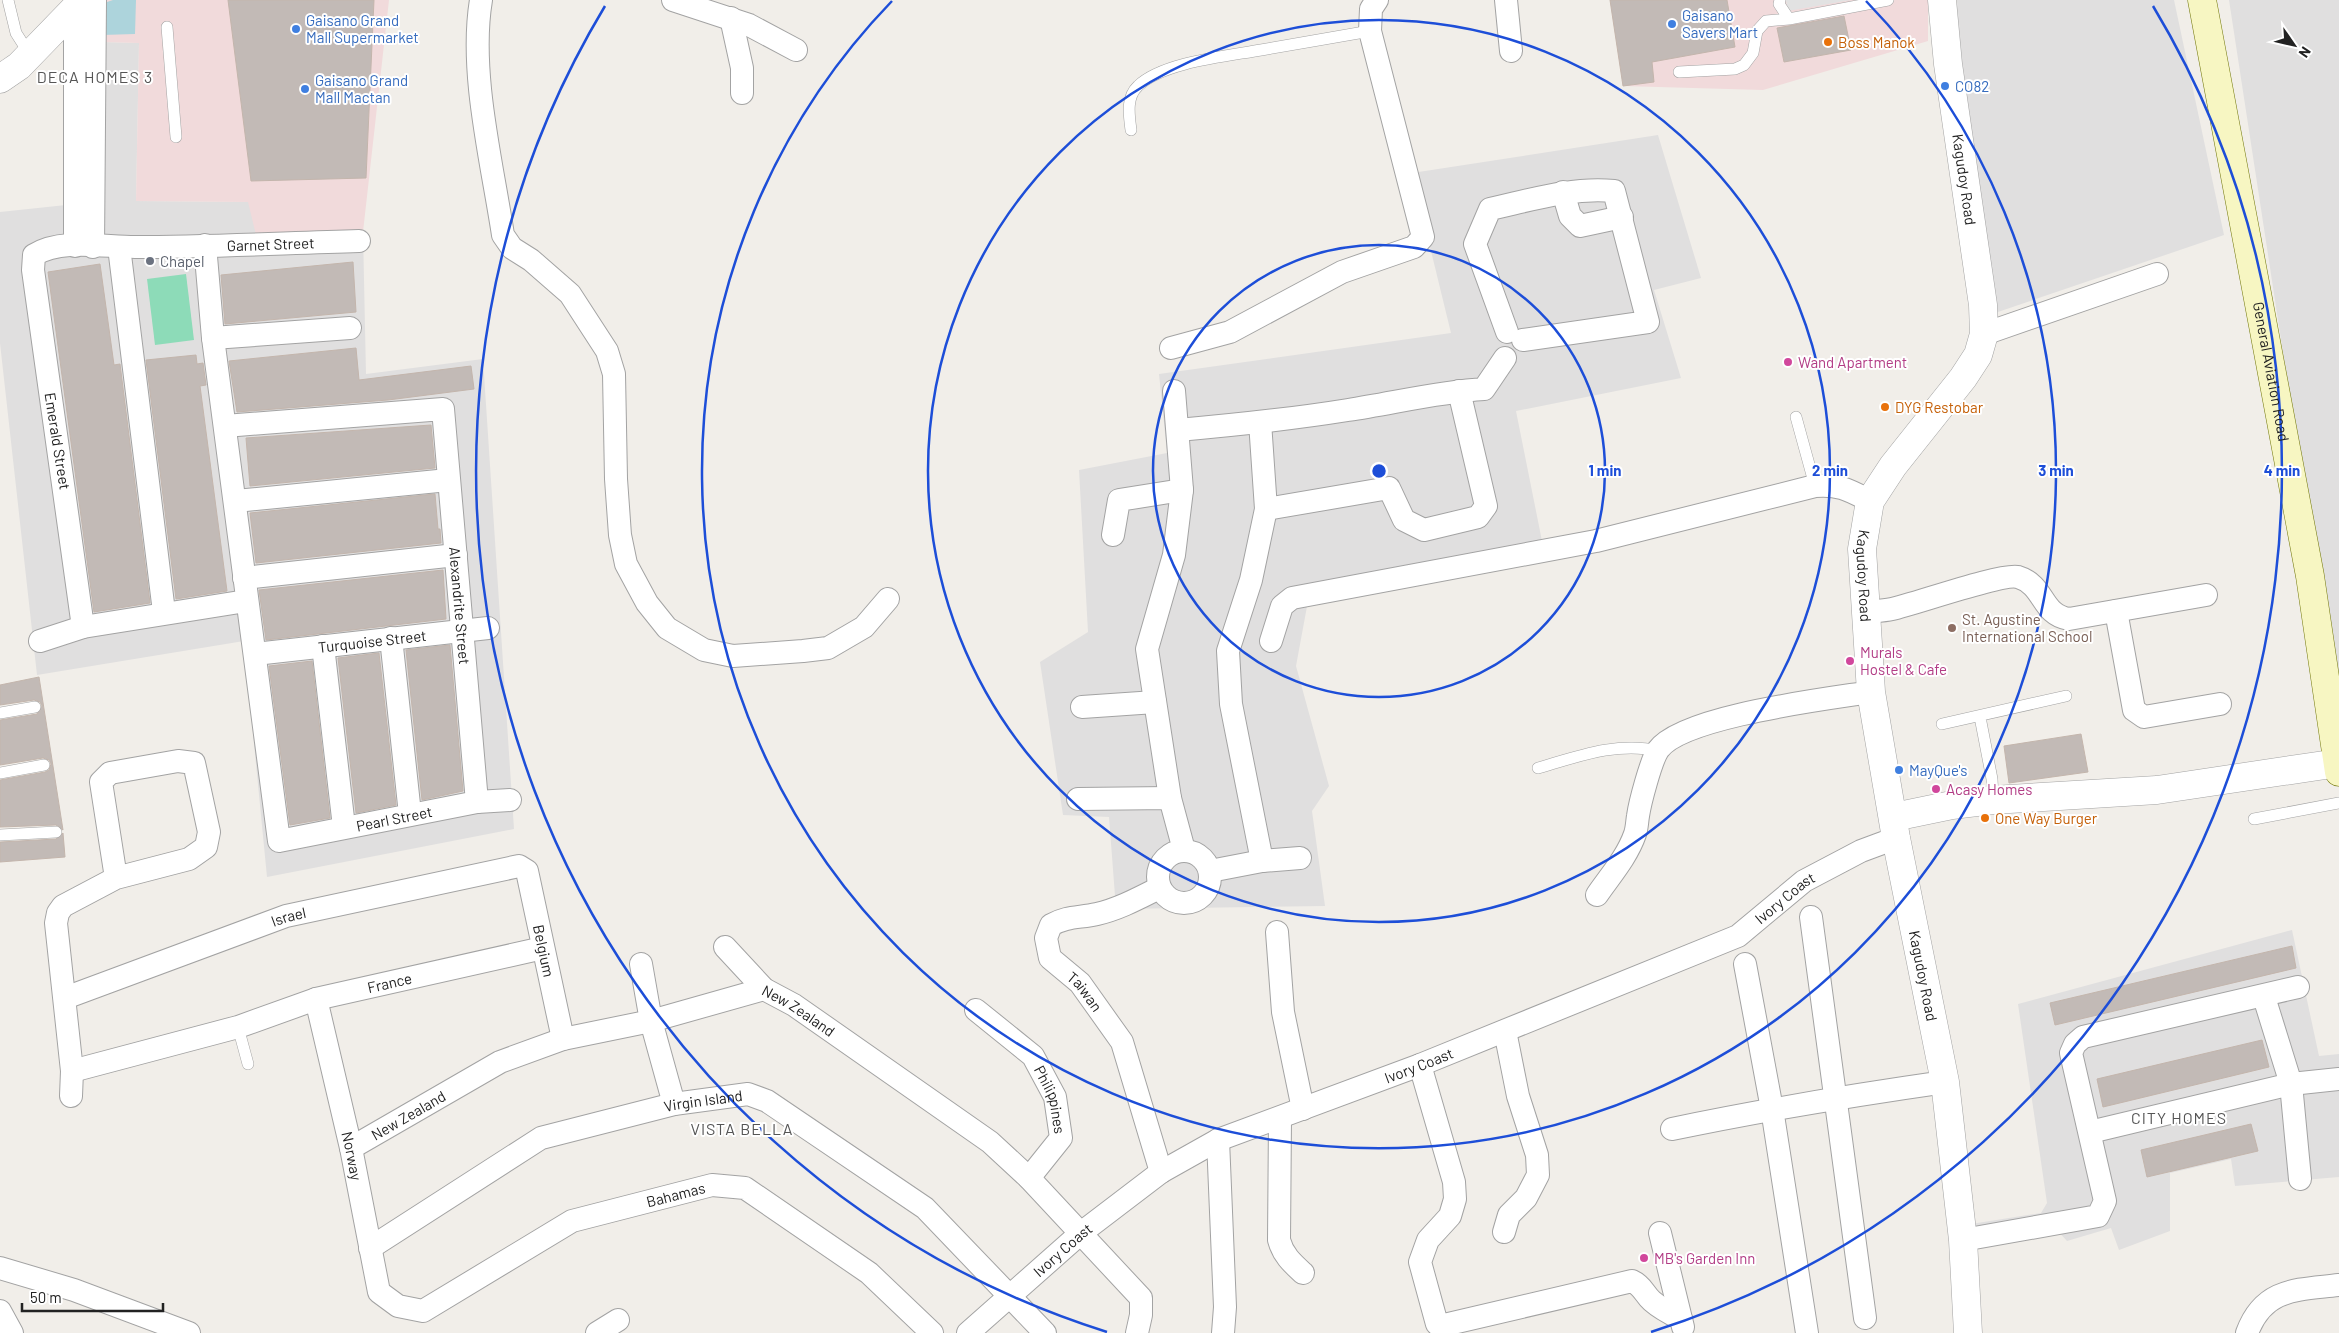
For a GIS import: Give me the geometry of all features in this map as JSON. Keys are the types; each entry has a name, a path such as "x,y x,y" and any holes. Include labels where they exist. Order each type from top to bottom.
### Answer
{"main road":[{"name":"General Aviation Road","path":"2202,0 2310,576 2338,768"}],"street":[{"path":"481,0 476,29 482,104 503,236 512,248 531,260 570,294 607,351 614,374 616,479 620,535 626,564 648,603 667,628 704,650 733,656 828,648 864,627 888,599"},
{"path":"673,0 749,24 796,50"},
{"path":"1171,348 1230,332 1342,272 1414,247 1423,237 1370,31 1371,9 1377,0"},
{"path":"1506,0 1510,51"},
{"name":"Kagudoy Road","path":"1942,0 1948,64 1983,305 1984,334 1978,355 1893,466 1870,501 1862,549 1871,692 1895,828 1945,1082 1964,1240 1968,1333"},
{"path":"0,79 19,66 84,3"},
{"path":"84,3 84,246"},
{"path":"731,18 742,68 742,93"},
{"path":"1178,430 1260,422 1348,410 1459,390 1484,389 1504,358 1512,359 1520,355 1524,348 1515,336 1475,244 1490,209 1564,192 1614,191 1648,322 1515,336"},
{"path":"1564,192 1570,216 1580,226 1622,217"},
{"name":"Garnet Street","path":"34,255 44,249 84,246 119,247 359,242"},
{"path":"205,245 213,338 236,501 246,601 255,654"},
{"path":"119,247 164,612"},
{"name":"Emerald Street","path":"34,255 33,270 84,627"},
{"path":"1984,334 2157,274"},
{"path":"213,338 350,328"},
{"path":"1266,509 1389,488 1404,520 1424,530 1478,517 1486,506 1459,390"},
{"path":"1174,391 1182,490 1174,556 1147,649 1170,798 1184,850"},
{"name":"Alexandrite Street","path":"225,426 443,409 477,802"},
{"path":"1260,422 1266,509 1251,580 1228,651 1231,704 1262,861"},
{"path":"236,501 448,480"},
{"path":"1271,641 1282,606 1292,598 1596,541 1815,486 1833,485 1843,487 1870,501"},
{"path":"1113,535 1119,500 1182,490"},
{"path":"244,578 456,555"},
{"path":"1865,612 1890,610 2010,576 2033,584 2039,590 2049,610 2064,618 2206,595"},
{"path":"40,641 84,627 164,612 246,601"},
{"path":"2116,611 2134,710 2138,715 2144,717 2220,704"},
{"name":"Turquoise Street","path":"255,654 463,629 488,628"},
{"path":"391,638 410,814"},
{"path":"323,646 344,827"},
{"name":"Pearl Street","path":"255,654 279,841 477,802 510,800"},
{"path":"1597,895 1619,864 1636,832 1638,814 1658,751 1671,738 1686,729 1769,708 1871,692"},
{"path":"1082,706 1155,702"},
{"path":"71,1096 72,1071 66,998 56,923 58,913 63,906 116,878 189,859 206,848 209,832 194,763 178,761 110,773 102,782 116,878"},
{"path":"1895,828 1952,805 1993,800 2157,790 2338,768"},
{"path":"1078,799 1170,798"},
{"name":"Ivory Coast","path":"968,1333 1080,1233 1161,1172 1218,1140 1420,1065 1738,936 1804,881 1861,851 1895,828"},
{"path":"1184,850 1201,856 1210,871 1208,889 1196,901 1179,903 1170,900 1159,888 1157,879 1162,862 1175,852 1184,850"},
{"path":"1210,871 1262,861 1300,858"},
{"name":"Belgium","path":"519,866 527,871 563,1039"},
{"name":"Israel","path":"66,998 286,916 519,866"},
{"name":"Taiwan","path":"1159,888 1116,909 1095,915 1064,918 1051,925 1046,938 1050,958 1080,982 1122,1042 1161,1172"},
{"path":"1811,917 1865,1318"},
{"path":"1277,932 1283,1012 1303,1109"},
{"path":"725,947 764,989"},
{"name":"France","path":"72,1071 238,1027 316,999 543,948"},
{"path":"641,964 651,1021 674,1104"},
{"path":"1745,964 1772,1108 1807,1332"},
{"path":"1964,1240 2098,1216 2105,1201 2071,1053 2075,1044 2083,1037 2264,997 2298,987"},
{"name":"New Zealand","path":"351,1148 500,1062 563,1039 651,1021 764,989 794,1005 990,1142 1029,1178 1141,1298 1141,1315 1137,1333"},
{"path":"2264,997 2291,1084 2300,1179"},
{"name":"Norway","path":"316,999 351,1148 379,1292 398,1306"},
{"name":"Philippines","path":"976,1010 1033,1056 1055,1097 1061,1138 1029,1178"},
{"path":"1504,1232 1509,1215 1526,1198 1538,1174 1538,1155 1518,1096 1505,1031"},
{"path":"1420,1065 1454,1182 1454,1200 1450,1216 1428,1240 1420,1262 1437,1324 1440,1326 1632,1280 1642,1285 1650,1299 1683,1326"},
{"path":"2090,1132 2291,1084 2339,1079"},
{"path":"1672,1129 1772,1108 1835,1101 1945,1082"},
{"name":"Virgin Island","path":"370,1248 541,1138 674,1104 748,1094 767,1101 925,1208 1046,1333"},
{"path":"1280,1118 1279,1240 1286,1258 1303,1273"},
{"path":"1218,1140 1225,1308 1223,1333"},
{"name":"Bahamas","path":"398,1306 423,1311 572,1221 712,1185 745,1188 869,1273 932,1333"},
{"path":"1660,1233 1683,1326"},
{"path":"0,1268 74,1290 189,1333"},
{"path":"2247,1333 2251,1322 2269,1300 2285,1292 2339,1285"},
{"path":"0,1311 12,1333"},
{"path":"597,1333 618,1320"}],"lane":[{"path":"8,0 16,32 30,55"},
{"path":"1780,0 1779,4 1788,19"},
{"path":"1679,72 1735,69 1744,65 1752,53 1757,31 1766,21 1788,19 1888,0"},
{"path":"167,27 176,137"},
{"path":"1131,130 1128,112 1132,96 1138,86 1158,74 1191,63 1370,31"},
{"path":"1796,417 1815,486"},
{"path":"1942,724 1980,717 2066,696"},
{"path":"0,713 35,707"},
{"path":"1980,717 1992,779 1993,800"},
{"path":"1538,768 1593,752 1642,747 1658,751"},
{"path":"0,773 44,765"},
{"path":"2254,819 2339,803"},
{"path":"0,836 56,832"},
{"path":"238,1027 248,1064"}],"shaded area":[{"path":"95,0 389,0 363,232 256,235 248,202 136,201 139,43 68,41"},
{"path":"1610,0 1928,0 1928,41 1763,90 1623,86"},
{"path":"1786,0 1851,0 1788,11"},
{"path":"1957,0 2174,0 2224,235 1989,315 1958,55"},
{"path":"2229,0 2339,0 2339,718"},
{"name":"DECA HOMES 3","path":"65,41 139,43 136,201 249,202 363,232 366,374 483,359 514,829 267,877 244,641 37,675 0,343 0,212 66,205"},
{"path":"1658,135 1701,278 1654,290 1681,378 1516,411 1545,556 1308,601 1296,666 1329,786 1312,811 1325,906 1116,909 1109,817 1063,815 1040,662 1088,632 1079,470 1167,453 1159,374 1451,333 1412,173"},
{"name":"CITY HOMES","path":"2292,930 2319,1056 2339,1054 2339,1177 2235,1186 2231,1159 2170,1173 2170,1231 2119,1250 2111,1228 2067,1241 2056,1229 1974,1249 1971,1224 2041,1213 2047,1203 2018,1004"}],"green space":[{"path":"186,274 194,340 155,345 147,279"}],"water":[{"path":"113,0 136,0 135,34 102,35 104,3"}],"building":[{"name":"Gaisano Grand Mall Mactan","path":"228,0 374,0 366,178 251,181"},
{"name":"Gaisano Savers Mart","path":"1610,0 1727,0 1735,47 1652,62 1654,82 1623,86"},
{"path":"1844,16 1851,50 1784,62 1777,28"},
{"path":"353,262 356,312 225,324 221,275"},
{"path":"100,264 114,365 120,364 150,603 94,612 48,272"},
{"path":"356,348 359,380 471,366 474,389 388,400 237,412 229,361"},
{"path":"196,355 197,364 203,363 206,385 200,386 227,591 176,599 146,360"},
{"path":"431,425 435,468 250,486 246,438"},
{"path":"435,494 441,543 256,563 250,513"},
{"path":"443,570 446,619 266,640 259,590"},
{"path":"450,645 463,791 422,800 406,650"},
{"path":"379,653 396,805 356,813 338,658"},
{"path":"312,661 330,818 290,825 269,666"},
{"path":"39,677 63,830 56,825 0,827 0,780 45,772 49,770 51,764 49,760 43,758 0,765 0,720 37,714 42,706 40,702 34,700 0,705 0,685"},
{"path":"2081,734 2088,772 2009,783 2004,746"},
{"path":"63,833 65,857 0,862 0,842 56,839"},
{"path":"2292,946 2296,968 2055,1025 2050,1003"},
{"path":"2262,1040 2269,1067 2103,1107 2097,1079"},
{"path":"2251,1124 2258,1151 2147,1177 2141,1150"}],"place":[{"name":"Gaisano Savers Mart","path":"1672,24"},
{"name":"Gaisano Grand Mall Supermarket","path":"296,29"},
{"name":"Boss Manok","path":"1828,42"},
{"name":"CO82","path":"1945,86"},
{"name":"Gaisano Grand Mall Mactan","path":"305,89"},
{"name":"Chapel","path":"150,261"},
{"name":"Wand Apartment","path":"1788,362"},
{"name":"DYG Restobar","path":"1885,407"},
{"name":"St. Agustine International School","path":"1952,628"},
{"name":"Murals Hostel & Cafe","path":"1850,661"},
{"name":"MayQue's","path":"1899,770"},
{"name":"Acasy Homes","path":"1936,789"},
{"name":"One Way Burger","path":"1985,818"},
{"name":"MB's Garden Inn","path":"1644,1258"}],"district":[{"name":"DECA HOMES 3","path":"95,76"},
{"name":"CITY HOMES","path":"2179,1117"},
{"name":"VISTA BELLA","path":"742,1128"}]}
